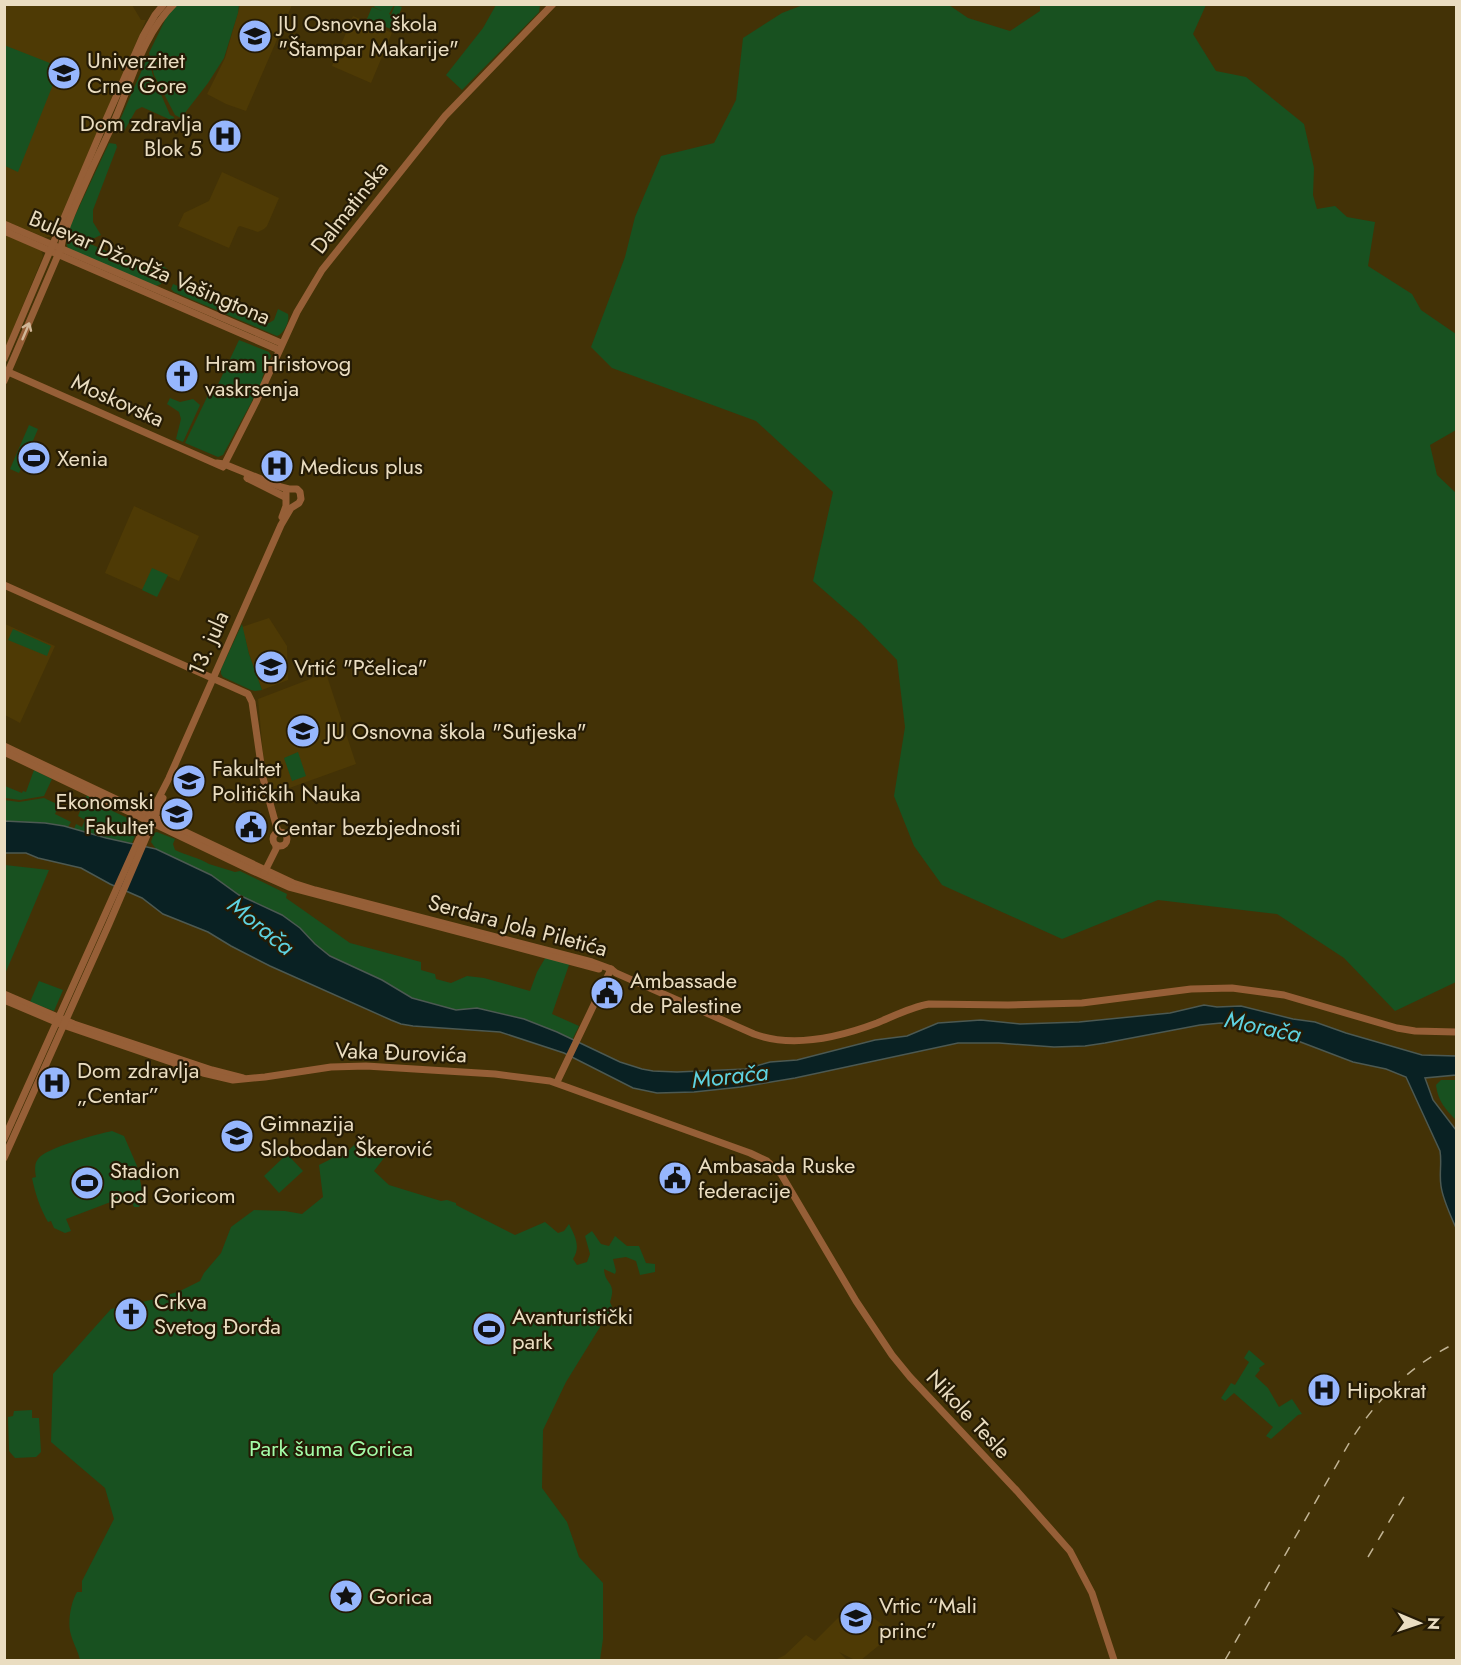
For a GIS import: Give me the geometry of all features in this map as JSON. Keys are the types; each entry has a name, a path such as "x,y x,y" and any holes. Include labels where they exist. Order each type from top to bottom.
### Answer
{"main road":[{"path":"4,359 147,27 164,4"},
{"path":"4,381 6,371 60,251 73,213 149,39 160,20 174,4"},
{"name":"Dalmatinska","path":"221,465 256,402 297,312 322,270 449,112 552,5"},
{"name":"Bulevar Džordža Vašingtona","path":"4,224 52,248"},
{"name":"Bulevar Džordža Vašingtona","path":"4,231 60,251 280,347"},
{"name":"Moskovska","path":"6,371 221,465 286,499"},
{"path":"232,447 232,459 240,470"},
{"name":"Moskovska","path":"221,465 289,489"},
{"path":"289,489 297,489 301,494 300,501 294,505 281,523 286,492 289,489"},
{"path":"286,499 294,505"},
{"name":"13. jula","path":"61,1022 281,523"},
{"path":"4,585 237,687 248,694 251,698 262,778 278,832"},
{"path":"4,746 151,819"},
{"path":"4,752 151,819"},
{"name":"Serdara Jola Piletića","path":"151,819 300,891 593,965"},
{"path":"276,845 283,845 287,840 284,833 278,832"},
{"path":"264,873 276,849 273,839 278,832"},
{"name":"Serdara Jola Piletića","path":"264,873 315,890 497,937 612,971 757,1035 787,1041 818,1038 860,1029 927,1005 1082,1003 1211,988 1251,990 1284,995 1398,1028 1456,1032"},
{"path":"593,965 603,986"},
{"path":"557,1082 582,1027 612,971"},
{"path":"4,994 61,1022"},
{"path":"4,1000 61,1022"},
{"path":"4,1139 61,1022"},
{"path":"4,1158 61,1022"},
{"name":"Vaka Đurovića","path":"61,1022 212,1070 245,1078 331,1067 366,1066 495,1074 557,1082 759,1157 778,1171 791,1191"},
{"name":"Nikole Tesle","path":"791,1191 856,1301 892,1355 1070,1551 1092,1593 1114,1660"}],"shaded area":[{"name":"Univerzitet Crne Gore","path":"4,5 132,5 141,20 146,20 51,237 44,237 5,221"},
{"name":"JU Osnovna škola \"Štampar Makarije\"","path":"240,5 292,5 246,111 207,94 225,58"},
{"path":"353,16 392,33 371,83 332,66"},
{"path":"222,172 279,198 264,229 258,232 238,227 229,248 178,226 184,213 209,201"},
{"path":"5,235 41,250 43,256 5,349"},
{"path":"134,506 199,536 179,581 165,575 155,595 105,573"},
{"name":"Vrtić \"Pčelica\"","path":"269,618 287,646 288,680 262,690 242,627"},
{"path":"5,624 55,646 20,723 5,715"},
{"name":"JU Osnovna škola \"Sutjeska\"","path":"326,673 356,764 270,795 266,785 258,699"},
{"name":"Vrtic “Mali princ”","path":"853,1603 894,1633 861,1660 855,1660 839,1652 847,1660 775,1660 785,1655 806,1635 815,1641"}],"green space":[{"path":"177,5 239,5 224,58 181,118 175,115 154,75 149,53 167,16"},
{"path":"375,5 394,5 389,14 391,15 395,5 402,7 393,30 367,19 372,7 382,11 374,7"},
{"path":"496,5 540,5 539,12 462,90 446,75 483,28"},
{"path":"803,5 949,5 968,18 1010,31 1040,11 1040,5 1206,5 1193,34 1216,71 1246,77 1304,124 1314,168 1313,195 1317,209 1335,206 1347,217 1375,222 1368,266 1412,294 1421,310 1456,334 1456,430 1430,445 1437,475 1456,493 1456,982 1395,1011 1344,958 1277,914 1158,900 1062,939 942,885 914,846 894,796 905,727 897,660 861,623 813,581 833,492 756,421 612,368 591,347 625,257 635,217 661,156 714,143 736,100 743,38 782,13"},
{"path":"4,45 60,67 18,172 5,166"},
{"path":"148,56 153,76 170,115 174,117 173,121 142,107 136,110 123,133 116,129"},
{"path":"109,143 116,144 117,147 93,210 93,222 101,235 86,242 144,268 151,259 162,265 167,269 161,284 156,286 68,249 65,237"},
{"path":"173,284 269,323 274,320 278,309 288,314 287,324 282,333 277,336 174,292 171,289"},
{"path":"239,340 269,352 271,356 262,378 264,379 223,455 218,457 185,443 209,393 213,395"},
{"path":"182,360 193,365 198,376 193,387 182,392 171,387 166,376 171,365"},
{"path":"170,398 180,402 193,399 200,405 183,442 176,439 181,419 179,412 167,404"},
{"path":"29,425 38,429 19,473 10,469"},
{"path":"152,568 168,575 157,597 142,590"},
{"path":"242,624 249,654 262,690 251,690 221,674 221,669"},
{"path":"13,629 51,646 47,656 8,640"},
{"path":"298,752 306,776 292,781 284,758"},
{"path":"34,770 52,779 44,796 20,800 5,798 5,786 22,793 26,792"},
{"path":"87,795 100,805 140,824 132,843 74,829 76,824 82,827 85,820 78,816"},
{"path":"44,798 59,805 55,814 71,822 68,827 45,823 5,821 4,800 19,802"},
{"path":"154,833 175,839 173,844 175,850 209,864 235,872 240,871 287,894 286,898 350,943 421,962 421,970 435,974 436,979 451,983 467,976 484,978 530,991 547,955 570,962 552,1014 579,1026 572,1040 524,1019 497,1013 456,1010 412,999 382,980 331,956 282,915 239,895 211,875 156,849 151,842"},
{"path":"4,865 49,870 5,974"},
{"path":"39,981 63,990 54,1011 30,1002"},
{"path":"1441,1080 1456,1080 1456,1120 1438,1096 1436,1085"},
{"name":"Stadion pod Goricom","path":"112,1131 124,1136 137,1166 145,1195 139,1207 134,1207 129,1195 66,1219 71,1231 65,1233 54,1228 51,1221 48,1222 40,1206 32,1178 36,1177 37,1161 51,1150 61,1146"},
{"name":"Park šuma Gorica","path":"354,1145 385,1149 384,1158 374,1171 389,1185 441,1201 456,1203 515,1235 545,1222 558,1233 564,1231 569,1224 576,1242 577,1250 573,1259 577,1265 587,1262 590,1254 585,1236 592,1231 601,1244 609,1246 615,1236 627,1246 639,1246 646,1263 655,1264 655,1272 640,1275 636,1261 626,1257 613,1259 615,1274 604,1269 612,1290 610,1302 615,1314 608,1318 603,1316 600,1327 566,1382 543,1430 542,1488 567,1522 579,1557 603,1583 603,1639 600,1660 80,1660 70,1631 72,1606 77,1592 82,1592 82,1581 114,1519 105,1488 51,1442 53,1374 111,1309 155,1299 180,1291 200,1281 221,1253 231,1227 254,1210 302,1214 323,1197 319,1165 349,1150"},
{"path":"287,1154 303,1171 279,1193 264,1176"},
{"path":"1249,1350 1265,1364 1259,1368 1255,1376 1268,1388 1279,1407 1292,1399 1302,1414 1271,1439 1266,1436 1273,1427 1234,1393 1225,1401 1221,1398 1231,1383 1235,1385 1249,1362 1244,1358"},
{"path":"32,1410 32,1418 39,1418 41,1452 36,1457 15,1458 9,1451 8,1417 13,1416 14,1411"}],"water":[{"name":"Morača","path":"4,821 64,826 156,849 211,875 239,895 282,915 300,928 330,956 382,980 412,998 456,1010 477,1008 524,1019 620,1062 653,1071 745,1069 770,1062 797,1060 875,1040 907,1036 938,1023 981,1020 1020,1024 1079,1022 1170,1013 1204,1005 1241,1006 1315,1022 1422,1055 1456,1056 1456,1075 1425,1078 1433,1100 1456,1130 1456,1228 1440,1182 1440,1151 1406,1077 1386,1069 1353,1062 1269,1030 1221,1023 1085,1046 958,1043 795,1078 741,1087 657,1093 633,1088 564,1053 500,1032 413,1026 391,1020 270,966 208,932 163,914 142,898 81,868 26,853 5,853"}],"railway":[{"path":"1225,1660 1358,1429 1394,1386 1423,1362 1456,1343"},
{"path":"1368,1557 1408,1490"}],"place":[{"name":"JU Osnovna škola \"Štampar Makarije\"","path":"255,36"},
{"name":"Univerzitet Crne Gore","path":"64,73"},
{"name":"Dom zdravlja Blok 5","path":"225,136"},
{"name":"Hram Hristovog vaskrsenja","path":"182,376"},
{"name":"Xenia","path":"34,458"},
{"name":"Medicus plus","path":"277,466"},
{"name":"Vrtić \"Pčelica\"","path":"271,667"},
{"name":"JU Osnovna škola \"Sutjeska\"","path":"303,731"},
{"name":"Fakultet Političkih Nauka","path":"189,781"},
{"name":"Ekonomski Fakultet","path":"177,814"},
{"name":"Centar bezbjednosti","path":"251,827"},
{"name":"Ambassade de Palestine","path":"607,993"},
{"name":"Dom zdravlja „Centar”","path":"54,1083"},
{"name":"Gimnazija Slobodan Škerović","path":"237,1136"},
{"name":"Ambasada Ruske federacije","path":"675,1178"},
{"name":"Stadion pod Goricom","path":"87,1183"},
{"name":"Crkva Svetog Đorđa","path":"131,1314"},
{"name":"Avanturistički park","path":"489,1329"},
{"name":"Hipokrat","path":"1324,1390"},
{"name":"Gorica","path":"346,1596"},
{"name":"Vrtic “Mali princ”","path":"856,1618"}]}
